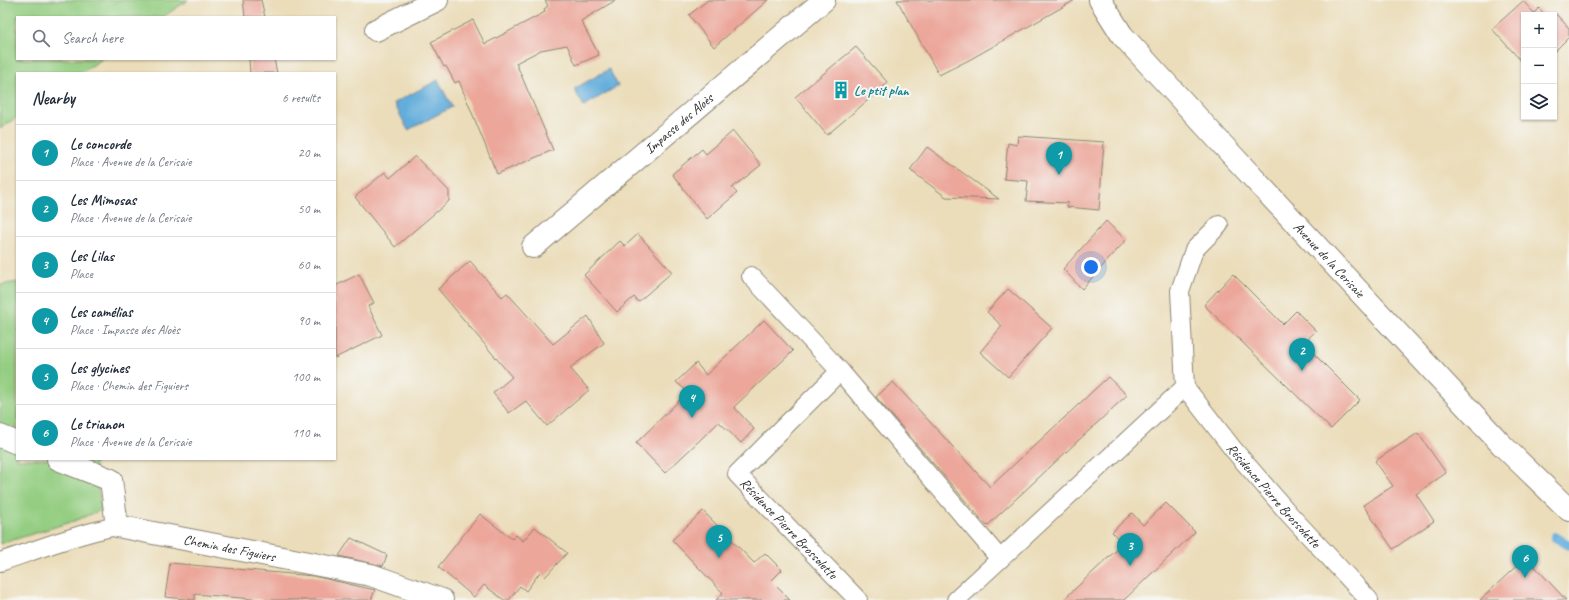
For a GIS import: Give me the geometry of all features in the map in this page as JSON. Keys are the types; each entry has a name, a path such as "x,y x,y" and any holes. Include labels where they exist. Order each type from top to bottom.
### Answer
{"street":[{"path":"376,30 437,0"},
{"name":"Impasse des Aloès","path":"533,247 824,0"},
{"name":"Avenue de la Cerisaie","path":"1100,0 1122,35 1232,155 1502,445 1569,510"},
{"path":"0,436 16,443"},
{"path":"61,460 111,480 117,526"},
{"name":"Chemin des Figuiers","path":"117,526 371,576 442,600"}],"lane":[{"path":"956,600 1185,386 1180,291 1194,250 1219,225"},
{"path":"751,276 840,371 1000,559"},
{"name":"Résidence Pierre Brossolette","path":"840,371 737,474 858,600"},
{"name":"Résidence Pierre Brossolette","path":"1185,386 1233,449 1290,515 1369,600"},
{"path":"0,562 69,539 117,526"}],"green space":[{"path":"0,0 188,0 164,16 16,16 16,60 100,60 82,72 16,72 16,118 0,129"},
{"path":"16,282 16,460 94,460 101,510 74,521 0,544 0,285"}],"water":[{"path":"609,69 618,86 584,106 574,89"},
{"path":"438,80 452,107 408,130 394,103"}],"building":[{"path":"243,0 261,0 265,16 245,16"},
{"path":"545,0 616,0 581,21 599,55 576,65 567,45 541,50 516,63 553,150 497,174 459,81 455,83 446,66 444,67 431,42 473,20 485,44 545,12 544,9 548,6"},
{"path":"708,0 768,0 714,47 689,15"},
{"path":"897,0 1075,0 969,60 939,75"},
{"path":"1523,1 1533,12 1521,12 1521,61 1492,29"},
{"path":"1539,8 1542,12 1535,12"},
{"path":"1557,15 1569,28 1569,37 1557,49"},
{"name":"Le ptit plan","path":"856,47 888,83 827,135 795,97"},
{"path":"249,60 274,60 277,72 250,72"},
{"path":"733,131 761,165 732,188 737,193 707,219 672,174 702,149 706,154"},
{"path":"1018,136 1104,142 1099,210 1067,207 1068,203 1026,201 1028,181 1004,179 1008,143 1017,145"},
{"path":"927,147 999,199 946,197 910,170"},
{"path":"415,156 449,191 449,201 395,247 355,197 385,172 390,178"},
{"path":"1106,221 1126,240 1082,289 1063,269"},
{"path":"638,234 672,272 638,302 634,297 617,312 584,275 620,241 625,246"},
{"path":"470,261 502,297 507,293 553,344 588,316 604,343 570,368 589,390 547,426 526,401 509,413 493,393 512,377 438,289"},
{"path":"359,274 374,303 368,306 382,335 336,358 336,286"},
{"path":"1233,274 1283,324 1296,311 1316,331 1303,343 1360,400 1331,429 1204,305"},
{"path":"1008,289 1052,328 1008,377 980,352 1002,326 987,312"},
{"path":"764,320 793,351 734,407 754,429 741,443 719,422 665,473 636,443 688,392 676,382 696,363 706,375"},
{"path":"1108,377 1127,395 987,526 876,397 893,382 990,487"},
{"path":"1418,433 1446,473 1416,494 1434,521 1393,549 1363,505 1393,486 1375,461"},
{"path":"1166,503 1195,532 1124,600 1063,600 1123,544 1112,532 1132,513 1143,525"},
{"path":"703,511 754,563 765,553 782,570 771,581 790,600 716,600 723,593 672,540"},
{"path":"480,514 512,539 516,535 523,541 535,527 567,553 545,577 540,572 526,591 520,586 509,600 504,600 484,585 474,597 438,567"},
{"path":"351,538 387,555 383,566 339,556"},
{"path":"1526,557 1566,600 1480,600"},
{"path":"170,563 313,576 375,590 371,600 264,600 195,594 195,600 165,597"}],"waterway":[{"path":"1555,537 1569,545"}],"place":[{"name":"Le ptit plan","path":"841,90"},
{"name":"Le concorde","path":"1059,175"},
{"name":"Les Mimosas","path":"1302,371"},
{"name":"Les camélias","path":"692,418"},
{"name":"Les glycines","path":"719,558"},
{"name":"Les Lilas","path":"1130,566"},
{"name":"Le trianon","path":"1525,578"}]}
